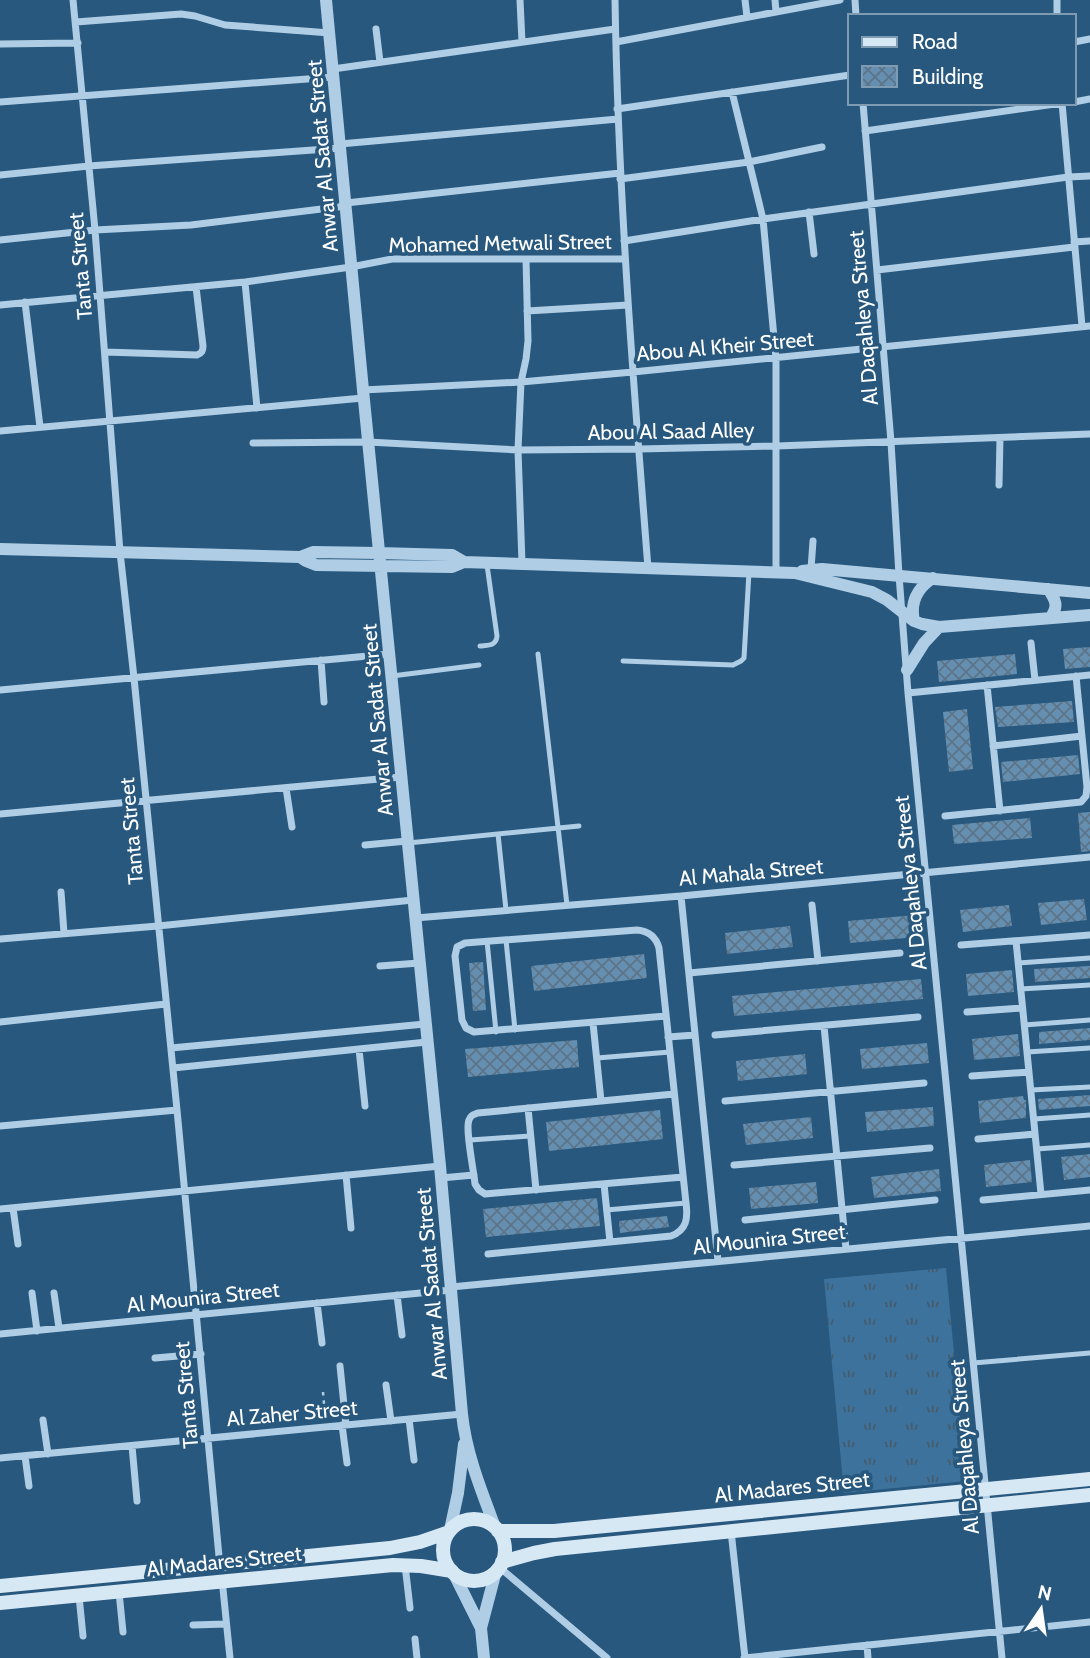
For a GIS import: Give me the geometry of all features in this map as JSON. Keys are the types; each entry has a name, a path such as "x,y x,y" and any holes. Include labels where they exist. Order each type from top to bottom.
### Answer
{"main road":[{"name":"Al Madares Street","path":"497,1529 554,1531 1090,1479"},
{"name":"Al Madares Street","path":"499,1567 534,1553 555,1549 1090,1495"},
{"path":"472,1519 481,1520 497,1529 505,1549 499,1567 483,1579 475,1580 459,1577 452,1572 443,1552 449,1531 472,1519"},
{"name":"Al Madares Street","path":"0,1586 390,1548 420,1542 449,1531"},
{"name":"Al Madares Street","path":"0,1603 405,1565 452,1572"}],"street":[{"name":"Tanta Street","path":"74,0 120,552 230,1658"},
{"name":"Anwar Al Sadat Street","path":"326,0 441,1172 464,1436 458,1493 449,1531"},
{"path":"520,0 522,42"},
{"path":"615,0 620,176 648,568"},
{"path":"745,0 747,18"},
{"path":"775,0 776,12"},
{"path":"616,42 840,0"},
{"path":"76,22 181,14 225,25 330,33"},
{"path":"376,29 380,62"},
{"path":"0,102 334,73 380,62 615,29"},
{"path":"0,44 78,43"},
{"path":"617,108 848,75"},
{"path":"733,92 763,219 776,359 776,572"},
{"name":"Al Daqahleya Street","path":"863,105 891,442 908,693 1002,1658"},
{"path":"865,131 1048,105"},
{"path":"1062,105 1074,245 1086,326"},
{"path":"0,175 618,119"},
{"path":"0,240 95,230 191,225 346,204 749,162 822,147"},
{"name":"Mohamed Metwali Street","path":"624,241 809,212 1090,176"},
{"path":"809,212 814,254"},
{"path":"877,270 1090,241"},
{"name":"Mohamed Metwali Street","path":"0,304 245,282 392,259 625,259"},
{"path":"522,563 518,450 522,382 528,341 526,259"},
{"path":"245,282 257,408"},
{"path":"105,352 201,354 203,346 195,287"},
{"path":"25,302 40,427"},
{"path":"527,311 628,305"},
{"name":"Abou Al Kheir Street","path":"0,431 257,408 363,394 776,359 1086,326"},
{"name":"Abou Al Saad Alley","path":"253,443 368,442 518,450 639,449 1090,434"},
{"path":"999,485 1000,438"},
{"path":"811,569 813,541"},
{"path":"0,549 300,557 317,551 380,560 452,555 464,562 795,573 872,592 914,621 930,626 1090,615"},
{"path":"795,573 822,569 1090,593"},
{"path":"914,621 914,599 921,587 933,578"},
{"path":"1048,589 1056,604 1055,612 1050,618"},
{"path":"907,670 924,643 939,627"},
{"path":"1031,643 1035,680"},
{"path":"0,690 390,654"},
{"path":"321,660 324,702"},
{"path":"908,693 1090,674"},
{"path":"945,816 1081,802 1086,796 1087,787 1076,676"},
{"path":"987,685 1000,811"},
{"path":"993,746 1082,736"},
{"path":"0,814 401,777"},
{"path":"286,788 292,827"},
{"path":"365,845 408,842"},
{"name":"Al Mahala Street","path":"415,918 1090,858"},
{"path":"61,892 64,933"},
{"path":"681,896 718,1261"},
{"path":"0,939 413,900"},
{"path":"812,905 818,961"},
{"path":"488,1254 671,1236 685,1226 686,1203 659,948 655,939 647,932 637,930 487,941 462,944 456,950 463,1024 474,1032 666,1016"},
{"path":"961,945 1090,935"},
{"path":"1016,941 1041,1194"},
{"path":"689,973 900,953"},
{"path":"380,967 419,963"},
{"path":"0,1022 166,1004"},
{"path":"967,1012 1023,1008"},
{"path":"715,1035 918,1017"},
{"path":"593,1023 601,1101"},
{"path":"171,1048 425,1024"},
{"path":"824,1026 846,1249"},
{"path":"668,1037 695,1035"},
{"path":"173,1068 427,1042"},
{"path":"359,1049 365,1106"},
{"path":"972,1076 1029,1072"},
{"path":"725,1101 924,1083"},
{"path":"674,1094 474,1115 469,1121 470,1140 477,1187 485,1194 683,1177"},
{"path":"528,1108 536,1190"},
{"path":"0,1126 177,1110"},
{"path":"978,1139 1035,1134"},
{"path":"734,1165 930,1148"},
{"path":"0,1209 346,1175 441,1172 474,1174"},
{"path":"346,1175 351,1228"},
{"path":"604,1184 610,1242"},
{"path":"984,1200 1090,1190"},
{"path":"745,1220 935,1200"},
{"path":"13,1208 18,1244"},
{"name":"Al Mounira Street","path":"0,1334 1090,1226"},
{"path":"32,1293 37,1331"},
{"path":"54,1293 59,1328"},
{"path":"397,1295 402,1335"},
{"path":"317,1303 321,1343"},
{"path":"155,1358 201,1354"},
{"path":"340,1366 347,1463"},
{"path":"386,1385 391,1421"},
{"name":"Al Zaher Street","path":"0,1458 462,1414"},
{"path":"409,1419 414,1460"},
{"path":"43,1420 48,1454"},
{"name":"Anwar Al Sadat Street","path":"464,1436 497,1529"},
{"path":"132,1446 137,1501"},
{"path":"25,1456 29,1486"},
{"path":"731,1531 745,1658 1090,1622"},
{"path":"405,1565 410,1608"},
{"path":"481,1628 499,1567 607,1658"},
{"path":"452,1572 481,1628 484,1658"},
{"path":"119,1592 123,1632"},
{"path":"79,1596 83,1636"},
{"path":"193,1625 226,1624"},
{"path":"415,1639 417,1658"},
{"path":"867,1645 868,1658"}],"lane":[{"path":"480,646 495,643 497,636 487,562"},
{"path":"623,661 733,665 741,662 744,658 749,571"},
{"path":"538,654 567,905"},
{"path":"392,676 479,664"},
{"path":"408,842 579,825"},
{"path":"498,834 506,910"},
{"path":"506,940 515,1030"},
{"path":"487,941 496,1031"},
{"path":"1018,963 1090,958"},
{"path":"1020,989 1090,985"},
{"path":"1024,1025 1090,1020"},
{"path":"1027,1052 1090,1048"},
{"path":"597,1058 670,1052"},
{"path":"1031,1090 1090,1087"},
{"path":"1034,1119 1090,1115"},
{"path":"470,1140 530,1136"},
{"path":"1037,1149 1090,1145"},
{"path":"606,1210 686,1203"},
{"path":"974,1363 1090,1353"}],"path":[{"path":"323,1392 326,1426"}],"green space":[{"path":"946,1268 966,1481 844,1493 824,1279"}],"building":[{"path":"1090,647 1090,667 1065,669 1063,649"},
{"path":"1015,654 1017,674 939,682 937,661"},
{"path":"1072,701 1074,722 998,727 995,707"},
{"path":"967,709 973,769 949,772 943,712"},
{"path":"1078,755 1080,774 1003,782 1001,762"},
{"path":"1090,812 1090,851 1081,852 1078,813"},
{"path":"1030,818 1032,838 954,844 952,825"},
{"path":"1084,899 1087,920 1041,925 1038,903"},
{"path":"1009,905 1012,926 963,932 960,910"},
{"path":"915,915 917,937 850,943 848,921"},
{"path":"790,926 793,947 727,954 725,933"},
{"path":"644,954 647,978 534,991 531,966"},
{"path":"483,962 486,1010 473,1011 469,963"},
{"path":"1090,966 1090,978 1035,982 1034,969"},
{"path":"1012,970 1014,992 968,996 966,974"},
{"path":"921,979 923,999 734,1016 732,996"},
{"path":"1090,1028 1090,1040 1039,1044 1039,1032"},
{"path":"1018,1034 1020,1056 974,1060 972,1039"},
{"path":"577,1040 579,1067 468,1077 465,1049"},
{"path":"927,1043 929,1063 862,1069 860,1049"},
{"path":"805,1054 807,1074 738,1081 736,1061"},
{"path":"1090,1095 1090,1106 1039,1110 1038,1099"},
{"path":"1023,1096 1026,1100 1026,1118 980,1123 978,1101"},
{"path":"933,1107 934,1126 867,1132 865,1112"},
{"path":"660,1110 663,1139 549,1151 546,1122"},
{"path":"811,1117 813,1138 746,1145 743,1124"},
{"path":"1090,1154 1090,1177 1064,1180 1061,1157"},
{"path":"1030,1160 1032,1182 986,1187 984,1165"},
{"path":"939,1169 941,1191 874,1198 871,1177"},
{"path":"816,1182 818,1203 751,1209 749,1188"},
{"path":"597,1198 600,1226 486,1237 483,1209"},
{"path":"667,1216 669,1227 620,1233 619,1221"}]}
